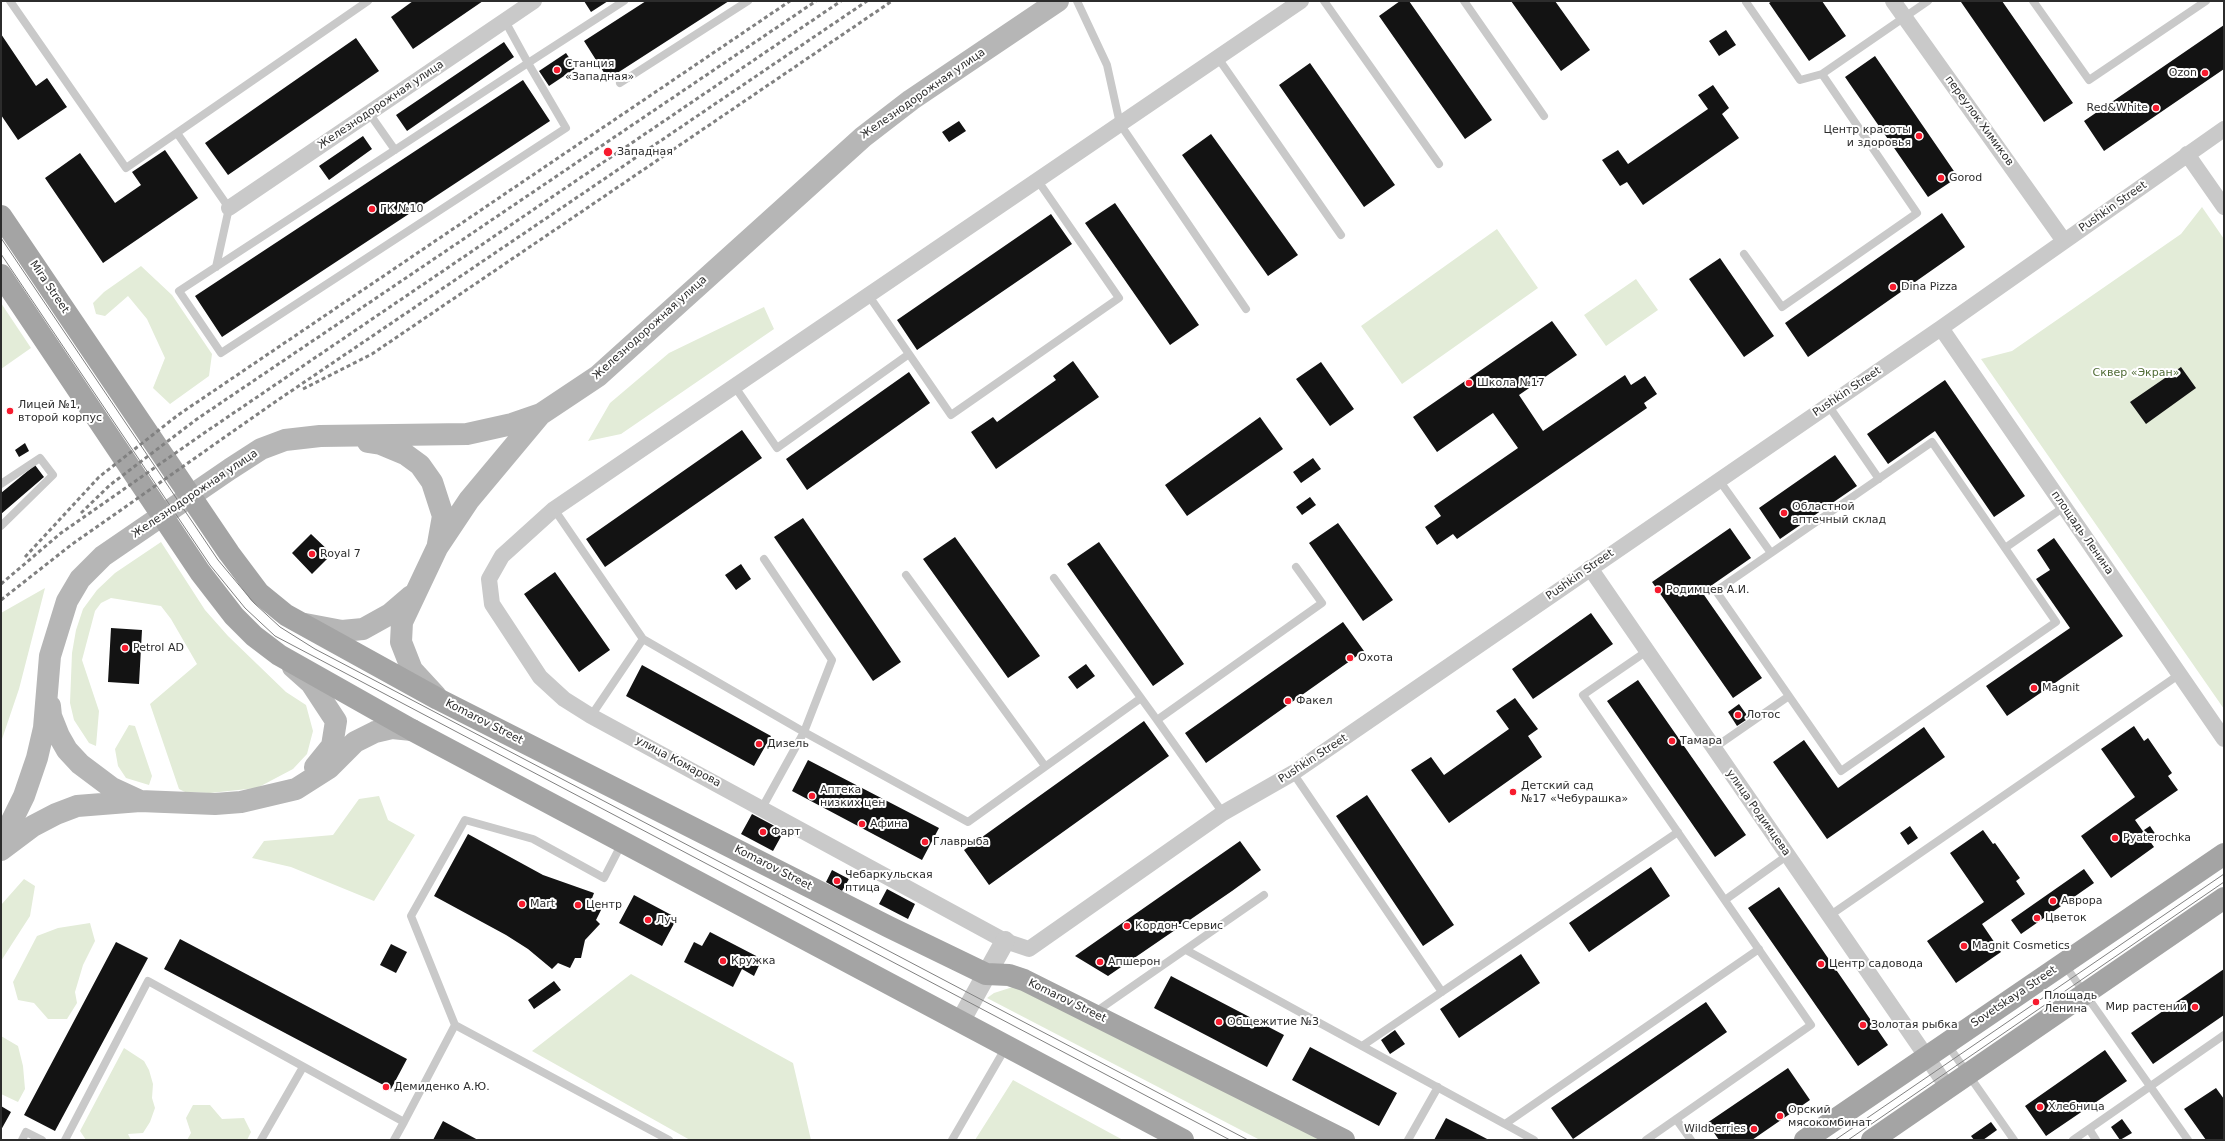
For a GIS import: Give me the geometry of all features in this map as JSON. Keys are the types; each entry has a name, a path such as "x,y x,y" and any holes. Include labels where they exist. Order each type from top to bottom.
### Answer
{"main road":[{"name":"Железнодорожная улица","path":"48,689 50,656 67,601 80,579 103,556 261,449 285,440 320,436 467,434 512,424 541,414 598,376 863,137 911,100 1058,1"},
{"name":"Mira Street","path":"1,216 229,553"},
{"path":"1,275 200,572 234,616 254,636 279,655 311,683 336,721 332,746 296,789"},
{"path":"438,699 412,670 401,642 402,622 437,548 469,500 541,414"},
{"path":"320,436 381,444 405,454 420,465 432,482 441,510 442,516 437,548"},
{"name":"Komarov Street","path":"229,553 259,593 286,615 438,699 986,974 1009,975 1024,980 1344,1140"},
{"path":"300,623 342,631 363,629 390,614 415,592"},
{"path":"279,655 412,730 1183,1140"},
{"path":"48,689 51,716 58,736 67,750 80,764 112,788 140,801"},
{"path":"1,843 24,796 35,763 44,728 48,689"},
{"path":"1,850 33,826 76,806 140,801 215,804 241,802 296,789 329,768 355,742 375,732 392,728 412,730"},
{"name":"Sovetskaya Street","path":"1805,1140 2224,854"},
{"path":"1872,1140 2224,898"}],"street":[{"name":"Железнодорожная улица","path":"229,208 534,1"},
{"path":"554,509 1301,1"},
{"name":"переулок Химиков","path":"1893,1 2064,241"},
{"name":"Pushkin Street","path":"1005,941 1029,949 1223,813 1293,774 1590,568 1941,328 2224,129"},
{"path":"2187,154 2224,207"},
{"name":"площадь Ленина","path":"1941,328 2224,739"},
{"name":"улица Комарова","path":"554,509 502,556 489,579 492,604 540,677 564,699 591,716 1005,941"},
{"name":"улица Родимцева","path":"1590,568 1948,1088"},
{"path":"960,1022 1005,941"}],"lane":[{"path":"10,1 126,168 368,1"},
{"path":"505,21 528,63 566,128 221,352 179,291 528,63 624,1"},
{"path":"620,83 748,1"},
{"path":"1077,1 1107,65 1120,124 1246,309"},
{"path":"1324,1 1438,164"},
{"path":"1464,1 1544,116"},
{"path":"1747,1 1746,2 1800,80 1822,74 1928,1"},
{"path":"2033,1 2089,80 2206,1"},
{"path":"1218,58 1341,235"},
{"path":"1744,254 1782,307 1917,212 1822,74"},
{"path":"369,113 395,150"},
{"path":"177,133 229,208 216,267"},
{"path":"869,296 952,415 1120,298 1038,181"},
{"path":"735,387 777,448 909,354"},
{"path":"1828,405 1879,479"},
{"path":"1932,442 2056,622 1841,771 1716,591 1879,479 1932,442"},
{"path":"1,484 40,458 53,475 1,526"},
{"path":"1719,480 1771,553"},
{"path":"2005,548 2064,507"},
{"path":"554,509 643,639 804,732 968,822 1141,698"},
{"path":"762,808 804,732 832,660 764,559"},
{"path":"1157,720 1322,603 1296,566"},
{"path":"906,575 1045,766"},
{"path":"1054,578 1223,813"},
{"path":"591,716 643,639"},
{"path":"1646,1140 1811,1025 1584,695 1647,651"},
{"path":"1829,916 2180,674"},
{"path":"1714,748 1789,696"},
{"path":"1293,774 1442,992"},
{"path":"623,842 604,878 532,839 465,820 411,916 455,1025 669,1140"},
{"path":"1362,1046 1678,832"},
{"path":"1725,900 1788,856"},
{"path":"1094,1014 1264,895"},
{"path":"1505,1124 1759,949"},
{"path":"1186,950 1534,1140"},
{"path":"2064,963 2188,1140"},
{"path":"65,1140 148,981 404,1122"},
{"path":"394,1140 455,1025"},
{"path":"2073,1140 2224,1035"},
{"path":"1946,1043 2014,1140"},
{"path":"952,1140 1007,1046"},
{"path":"261,1140 303,1067"},
{"path":"1408,1140 1438,1087"},
{"path":"1676,1119 1691,1140"},
{"path":"2088,1129 2096,1140"},
{"path":"22,1140 26,1132 42,1140"}],"green space":[{"name":"Сквер «Экран»","path":"2202,207 2224,239 2224,709 1981,359 2012,351 2181,234"},
{"path":"1497,229 1538,288 1402,384 1361,326"},
{"path":"141,266 172,295 212,354 209,376 170,404 153,388 165,358 147,319 128,296 105,316 96,314 93,303 104,292"},
{"path":"1636,279 1658,310 1606,346 1584,315"},
{"path":"1,303 31,348 1,369"},
{"path":"764,307 774,329 621,434 588,441 610,403 669,353"},
{"path":"161,542 205,610 228,636 286,692 306,705 313,731 307,754 293,769 257,788 210,793 185,792 179,789 150,704 197,664 171,619 161,606 111,598 101,603 95,611 82,660 99,711 96,746 89,743 74,720 70,703 72,653 76,630 83,609 97,590 115,573"},
{"path":"45,588 19,689 1,742 1,613"},
{"path":"129,725 135,726 152,776 149,785 126,778 118,766 115,749"},
{"path":"379,796 388,820 415,835 374,901 291,867 252,858 264,841 333,835 359,799"},
{"path":"24,879 35,886 30,916 1,961 1,905"},
{"path":"90,923 95,941 83,965 75,992 77,1003 67,1019 48,1019 34,1003 18,1000 13,982 37,936 58,928"},
{"path":"631,974 793,1063 811,1140 690,1140 532,1051"},
{"path":"1019,985 1323,1140 1260,1140 987,998 994,993"},
{"path":"1,1036 18,1046 23,1066 25,1089 18,1102 1,1094"},
{"path":"124,1048 144,1061 149,1070 153,1084 152,1098 155,1108 150,1122 143,1133 128,1134 131,1140 86,1140 80,1131"},
{"path":"1013,1080 1064,1108 1123,1140 975,1140"},
{"path":"193,1105 210,1105 222,1119 244,1118 251,1132 247,1140 187,1140 191,1133 186,1118"}],"building":[{"path":"413,1 483,1 413,49 391,17"},
{"path":"584,1 608,1 591,12"},
{"path":"646,1 729,1 608,79 584,41"},
{"path":"1400,1 1409,1 1492,120 1465,139 1379,16"},
{"path":"1511,1 1555,1 1590,50 1561,71"},
{"path":"1772,1 1822,1 1846,36 1809,61 1769,3"},
{"path":"2002,1 2073,103 2044,122 1961,2"},
{"path":"2224,25 2224,69 2104,151 2084,121"},
{"path":"1726,30 1736,45 1719,56 1709,41"},
{"path":"1,34 36,86 47,78 67,107 18,140 1,115"},
{"path":"356,38 379,71 228,175 205,143"},
{"path":"504,42 514,57 407,131 396,115"},
{"name":"Станция «Западная»","path":"566,53 576,68 549,86 539,71"},
{"path":"1875,56 1958,177 1928,197 1845,77"},
{"path":"1310,63 1395,185 1364,207 1279,85"},
{"name":"ГК №10","path":"523,80 550,121 222,337 195,296"},
{"path":"1713,85 1729,108 1722,114 1739,138 1643,205 1627,182 1620,186 1602,160 1618,150 1628,164 1708,109 1698,95"},
{"path":"959,121 966,131 949,142 942,132"},
{"path":"1211,134 1298,255 1268,276 1182,155"},
{"path":"363,136 372,149 329,180 319,166"},
{"path":"165,150 198,198 103,263 45,178 80,153 115,203 141,185 132,172"},
{"path":"1115,203 1199,325 1170,345 1085,223"},
{"path":"1942,213 1965,247 1808,357 1785,323"},
{"path":"1051,214 1072,244 917,350 897,320"},
{"path":"1720,258 1774,336 1744,357 1689,279"},
{"path":"1552,321 1577,355 1519,395 1543,431 1625,375 1631,385 1645,376 1657,394 1644,403 1647,408 1457,539 1453,534 1437,545 1425,527 1441,516 1434,506 1518,448 1493,413 1437,452 1413,417"},
{"path":"1073,361 1099,397 996,469 971,432 993,417 997,422 1056,380 1053,376"},
{"path":"1321,362 1354,409 1330,426 1296,379"},
{"path":"2181,367 2196,388 2146,424 2130,402"},
{"path":"909,372 930,403 807,490 786,459"},
{"path":"1945,380 2025,496 1994,517 1935,431 1888,464 1867,434"},
{"path":"1260,417 1283,449 1187,516 1165,485"},
{"path":"742,430 762,458 605,567 586,539"},
{"path":"25,443 29,451 19,457 15,450"},
{"path":"1835,455 1857,486 1780,539 1759,508"},
{"path":"1313,458 1321,469 1301,483 1293,472"},
{"path":"35,465 44,477 1,514 1,493"},
{"path":"1310,497 1316,505 1302,515 1296,507"},
{"path":"803,518 901,662 873,681 774,537"},
{"path":"1338,523 1393,600 1363,621 1309,543"},
{"path":"1730,528 1751,558 1702,592 1762,678 1733,698 1652,582"},
{"name":"Royal 7","path":"311,534 332,554 312,574 292,553"},
{"path":"955,537 1040,656 1008,678 923,559"},
{"path":"2054,538 2123,636 2007,716 1986,686 2070,628 2036,579 2050,570 2037,550"},
{"path":"1099,542 1184,664 1153,686 1067,564"},
{"path":"741,564 751,579 736,590 725,575"},
{"path":"555,572 610,650 579,672 524,594"},
{"path":"1591,613 1613,644 1533,699 1512,669"},
{"path":"1343,622 1364,651 1206,763 1185,733"},
{"name":"Petrol AD","path":"111,628 142,630 139,684 108,682"},
{"path":"1086,664 1095,676 1077,689 1068,677"},
{"path":"642,665 771,736 754,766 626,696"},
{"path":"1638,680 1746,835 1715,857 1607,701"},
{"path":"1515,698 1538,729 1528,736 1542,757 1449,823 1411,770 1431,757 1444,775 1509,729 1496,711"},
{"name":"Лотос","path":"1739,704 1749,718 1737,726 1728,712"},
{"path":"1144,721 1169,756 989,885 964,850"},
{"path":"2134,726 2144,741 2148,738 2172,773 2168,776 2178,790 2135,820 2154,847 2111,878 2081,836 2135,797 2101,749"},
{"path":"1924,727 1945,757 1827,839 1773,762 1804,740 1838,788"},
{"path":"808,760 939,828 922,860 792,791"},
{"path":"1367,795 1454,925 1423,946 1336,816"},
{"name":"Фарт","path":"752,814 784,831 773,851 741,834"},
{"path":"1910,826 1918,838 1908,845 1900,833"},
{"path":"2150,826 2156,835 2151,839 2144,830"},
{"path":"1983,830 1993,844 1995,843 2020,878 2016,881 2025,894 1982,924 2001,952 1956,983 1927,941 1984,902 1950,853"},
{"name":"Mart","path":"468,834 543,875 594,893 591,901 603,906 596,920 600,924 585,940 581,958 575,958 570,968 558,963 552,969 528,949 506,935 434,896"},
{"path":"1240,841 1261,870 1232,891 1108,976 1075,956"},
{"path":"1651,867 1670,896 1589,952 1569,923"},
{"path":"2084,869 2094,883 2021,934 2011,920"},
{"name":"Чебаркульская птица","path":"832,870 849,879 842,891 826,882"},
{"path":"1779,887 1888,1045 1858,1066 1748,908"},
{"path":"887,889 915,904 908,919 879,904"},
{"name":"Луч","path":"634,895 677,918 662,946 619,923"},
{"name":"Кружка","path":"710,932 762,959 754,976 742,969 733,987 684,962 694,942 702,946"},
{"path":"180,939 407,1059 391,1089 164,969"},
{"path":"116,942 148,958 55,1131 24,1115"},
{"path":"391,944 407,952 396,973 380,965"},
{"path":"1521,954 1540,983 1459,1038 1440,1009"},
{"path":"2224,969 2224,1015 2153,1064 2131,1033"},
{"name":"Общежитие №3","path":"1171,976 1284,1035 1267,1067 1154,1008"},
{"path":"554,981 561,990 534,1009 528,1000"},
{"path":"1706,1002 1727,1032 1573,1139 1551,1108"},
{"path":"1395,1030 1405,1044 1390,1054 1381,1040"},
{"path":"1310,1047 1397,1093 1379,1126 1292,1080"},
{"path":"2105,1050 2127,1081 2046,1136 2025,1106"},
{"path":"1788,1068 1810,1100 1752,1140 1719,1140 1707,1123"},
{"path":"2216,1088 2224,1099 2224,1140 2206,1140 2184,1109"},
{"path":"1,1106 11,1112 1,1130"},
{"path":"1446,1118 1468,1129 1489,1140 1434,1140"},
{"path":"2122,1119 2132,1133 2120,1140 2111,1127"},
{"path":"443,1121 478,1140 433,1140"},
{"path":"1991,1122 1997,1130 1983,1140 1974,1140 1971,1136"}],"tram line":[{"path":"1,238 218,560 254,603 280,627 315,649 1248,1140"},
{"path":"1,254 210,565 245,608 275,636 1230,1140"},
{"path":"1835,1140 2224,874"},
{"path":"1848,1140 2224,882"}],"railway":[{"path":"25,557 99,477 178,415 790,1"},
{"path":"81,513 110,485 197,419 816,1"},
{"path":"1,584 61,533 210,429 841,1"},
{"path":"1,600 71,545 272,404 867,1"},
{"path":"303,389 372,354 892,1"}],"place":[{"name":"Станция «Западная»","path":"557,70"},
{"name":"Ozon","path":"2205,73"},
{"name":"Red&White","path":"2156,108"},
{"name":"Центр красоты и здоровья","path":"1919,136"},
{"name":"Западная","path":"608,152"},
{"name":"Gorod","path":"1941,178"},
{"name":"ГК №10","path":"372,209"},
{"name":"Dina Pizza","path":"1893,287"},
{"name":"Школа №17","path":"1469,383"},
{"name":"Лицей №1, второй корпус","path":"10,411"},
{"name":"Областной аптечный склад","path":"1784,513"},
{"name":"Royal 7","path":"312,554"},
{"name":"Родимцев А.И.","path":"1658,590"},
{"name":"Petrol AD","path":"125,648"},
{"name":"Охота","path":"1350,658"},
{"name":"Magnit","path":"2034,688"},
{"name":"Факел","path":"1288,701"},
{"name":"Лотос","path":"1738,715"},
{"name":"Тамара","path":"1672,741"},
{"name":"Дизель","path":"759,744"},
{"name":"Детский сад №17 «Чебурашка»","path":"1513,792"},
{"name":"Аптека низких цен","path":"812,796"},
{"name":"Афина","path":"862,824"},
{"name":"Фарт","path":"763,832"},
{"name":"Pyaterochka","path":"2115,838"},
{"name":"Главрыба","path":"925,842"},
{"name":"Чебаркульская птица","path":"837,881"},
{"name":"Аврора","path":"2053,901"},
{"name":"Mart","path":"522,904"},
{"name":"Центр","path":"578,905"},
{"name":"Цветок","path":"2037,918"},
{"name":"Луч","path":"648,920"},
{"name":"Кордон-Сервис","path":"1127,926"},
{"name":"Magnit Cosmetics","path":"1964,946"},
{"name":"Кружка","path":"723,961"},
{"name":"Апшерон","path":"1100,962"},
{"name":"Центр садовода","path":"1821,964"},
{"name":"Площадь Ленина","path":"2036,1002"},
{"name":"Мир растений","path":"2195,1007"},
{"name":"Общежитие №3","path":"1219,1022"},
{"name":"Золотая рыбка","path":"1863,1025"},
{"name":"Демиденко А.Ю.","path":"386,1087"},
{"name":"Хлебница","path":"2040,1107"},
{"name":"Орский мясокомбинат","path":"1780,1116"},
{"name":"Wildberries","path":"1754,1129"}]}
